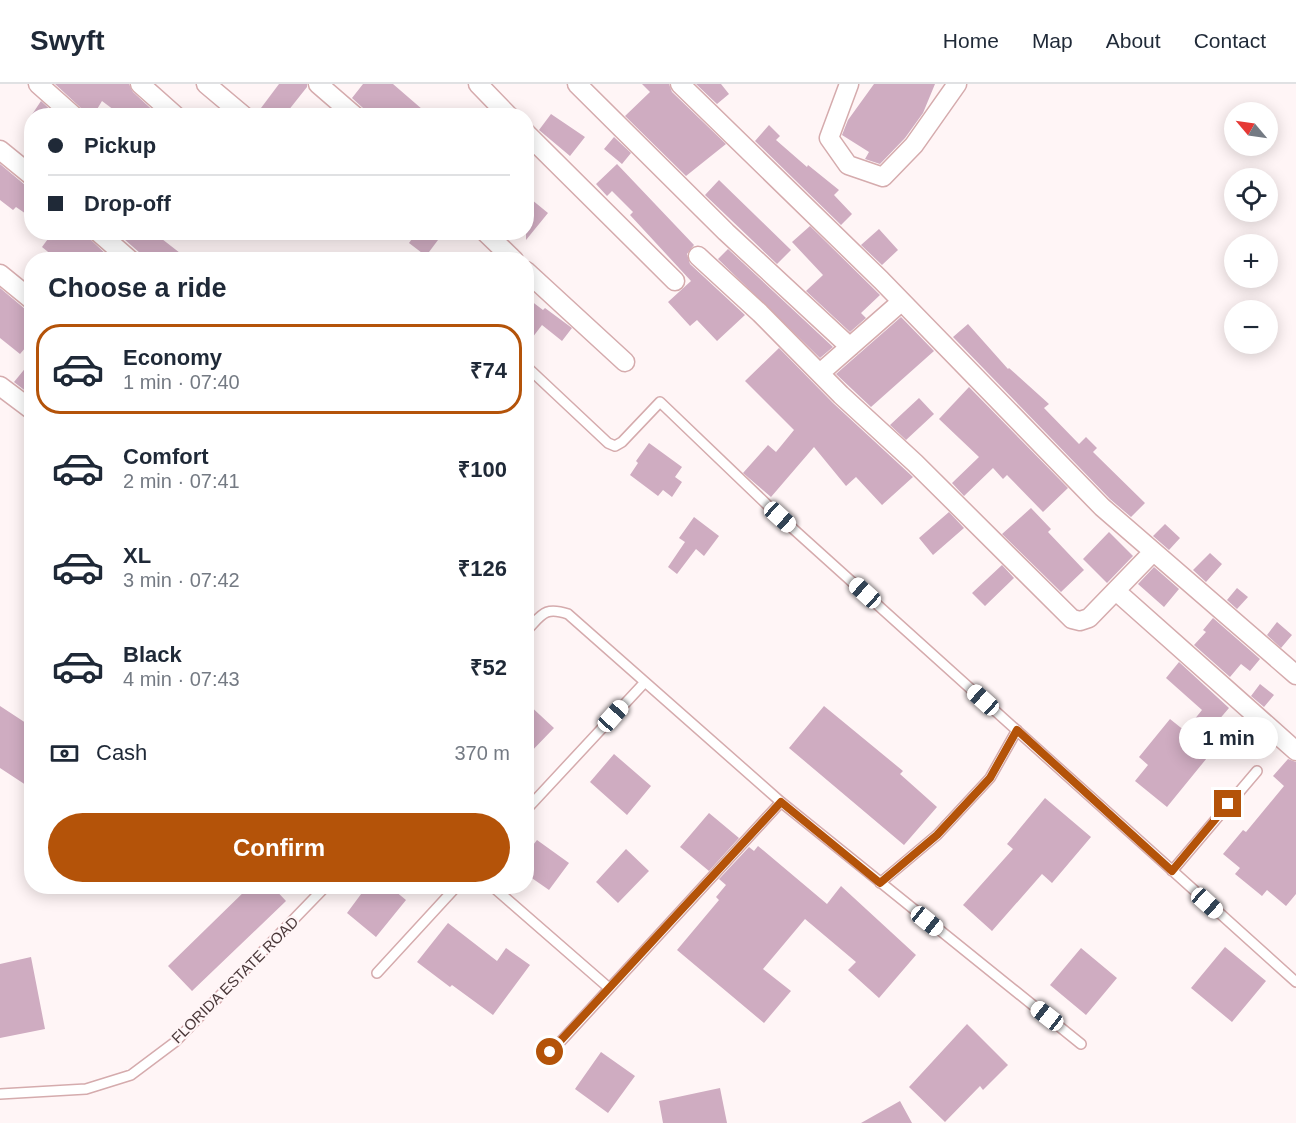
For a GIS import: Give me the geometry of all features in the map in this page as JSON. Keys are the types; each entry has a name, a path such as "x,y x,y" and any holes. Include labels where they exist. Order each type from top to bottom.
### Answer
{"street":[{"path":"38,84 65,108"},
{"path":"140,84 167,108"},
{"path":"206,84 234,108"},
{"path":"318,84 346,108"},
{"path":"477,84 501,108"},
{"path":"577,84 726,232 850,347"},
{"path":"680,84 881,280 1102,507 1296,675"},
{"path":"849,84 829,138 848,165 884,177 914,146 957,84"},
{"path":"534,142 675,281"},
{"path":"0,150 24,170"},
{"path":"107,240 121,252"},
{"path":"493,240 506,252"},
{"path":"698,256 760,313 1072,619 1080,621 1089,618 1154,552"},
{"path":"0,274 24,294"},
{"path":"534,278 625,362"},
{"path":"820,373 902,302"},
{"path":"0,386 24,404"},
{"path":"1116,591 1292,741"}],"lane":[{"path":"534,374 608,443 615,446 622,442 660,402 780,517 1296,982"},
{"path":"534,623 544,612 555,610 568,614 781,802 1081,1044"},
{"path":"534,795 645,682"},
{"path":"880,883 937,835 990,778 1017,730"},
{"path":"1172,871 1257,771"},
{"path":"550,1052 781,802"},
{"name":"FLORIDA ESTATE ROAD","path":"0,1094 86,1089 131,1075 176,1042 318,894"},
{"path":"377,973 450,894"},
{"path":"501,894 609,988"}],"building":[{"path":"55,84 129,84 133,92 150,108 111,108 102,101 98,108 81,108"},
{"path":"279,84 307,84 290,108 261,108"},
{"path":"363,84 393,84 421,108 363,108 352,98"},
{"path":"642,84 669,84 672,92 726,144 686,176 625,116 650,92"},
{"path":"696,84 721,84 729,94 717,104"},
{"path":"874,84 935,84 923,113 905,138 880,164 865,159 869,152 842,135 848,120"},
{"path":"41,101 48,108 36,108"},
{"path":"551,114 585,137 570,156 539,130"},
{"path":"769,125 780,136 776,140 807,167 808,165 839,190 834,195 852,214 841,225 755,141"},
{"path":"614,137 631,153 622,164 604,149"},
{"path":"0,164 24,184 24,212 16,207 13,210 0,200"},
{"path":"617,164 694,245 687,254 690,264 745,315 717,341 697,320 690,326 668,302 691,281 630,215 633,212 612,191 607,196 596,184"},
{"path":"719,180 791,250 777,264 705,195"},
{"path":"534,202 548,213 534,230"},
{"path":"810,226 880,295 861,313 866,318 850,332 806,291 823,275 792,242"},
{"path":"879,229 898,250 882,265 861,245"},
{"path":"47,240 91,240 104,252 48,252 42,247"},
{"path":"125,240 163,240 179,252 139,252"},
{"path":"411,240 438,240 429,252 421,252 409,243"},
{"path":"728,249 833,347 820,358 718,259"},
{"path":"0,288 24,308 24,349 20,354 0,338"},
{"path":"534,303 543,310 545,308 572,328 562,341 542,325 534,336"},
{"path":"901,317 934,351 871,407 836,374"},
{"path":"968,324 1008,369 1049,404 1044,408 1079,444 1086,437 1097,448 1093,452 1145,503 1131,517 1110,499 953,337"},
{"path":"779,348 833,403 913,477 882,505 856,477 846,486 814,447 771,497 743,473 768,445 776,452 794,430 745,381"},
{"path":"24,370 24,390 14,382"},
{"path":"969,387 1068,488 1043,512 1007,475 1003,479 993,468 964,496 952,483 979,457 939,419"},
{"path":"919,398 934,414 906,440 890,425"},
{"path":"649,443 682,467 675,477 682,482 672,497 663,490 658,496 630,475 638,463 636,461"},
{"path":"1031,508 1051,529 1048,532 1084,570 1061,592 1002,534"},
{"path":"949,512 964,528 933,555 919,538"},
{"path":"694,517 719,536 704,556 696,549 677,574 668,567 685,542 679,538"},
{"path":"1165,524 1180,538 1169,550 1153,536"},
{"path":"1109,532 1133,556 1107,583 1083,559"},
{"path":"1210,553 1222,564 1206,582 1193,570"},
{"path":"1002,565 1014,578 985,606 972,593"},
{"path":"1154,567 1179,589 1164,607 1138,584"},
{"path":"1237,588 1248,597 1237,609 1227,600"},
{"path":"1213,618 1260,659 1250,671 1241,664 1230,677 1194,645 1206,632 1203,630"},
{"path":"1277,622 1292,635 1281,648 1267,635"},
{"path":"1179,662 1229,708 1199,743 1211,753 1167,807 1135,781 1148,765 1139,757 1170,719 1185,731 1202,710 1166,678"},
{"path":"1260,684 1274,695 1264,707 1251,696"},
{"path":"0,706 24,722 24,784 0,768"},
{"path":"824,706 903,771 900,774 937,807 904,845 789,748"},
{"path":"534,709 554,728 534,749"},
{"path":"614,754 651,786 627,815 590,782"},
{"path":"1288,759 1296,762 1296,894 1286,906 1267,890 1262,896 1235,874 1240,868 1223,854 1243,830 1246,832 1284,786 1273,776"},
{"path":"1045,798 1091,837 1052,883 1042,874 992,931 963,905 1013,849 1007,844"},
{"path":"709,813 739,838 709,871 680,847"},
{"path":"537,840 569,863 549,890 534,880 534,844"},
{"path":"758,846 827,904 841,886 916,955 879,998 848,970 856,962 805,919 763,969 791,991 764,1023 677,950 719,900 716,897 726,885 719,879 749,847 754,851"},
{"path":"626,849 649,871 618,903 596,882"},
{"path":"242,894 279,894 286,901 192,991 168,966"},
{"path":"361,894 399,894 406,900 376,937 347,913"},
{"path":"448,923 497,961 506,948 530,965 493,1015 417,962"},
{"path":"1225,947 1266,981 1232,1022 1191,988"},
{"path":"1081,948 1117,978 1086,1015 1050,985"},
{"path":"31,957 45,1029 0,1038 0,964"},
{"path":"967,1024 1008,1065 983,1090 980,1086 945,1122 909,1087"},
{"path":"601,1052 635,1076 608,1113 575,1089"},
{"path":"720,1088 727,1123 663,1123 659,1101"},
{"path":"900,1101 912,1123 861,1123"}],"route":[{"path":"550,1052 781,802 880,883 937,835 990,778 1017,730 1172,871 1228,804"}]}
